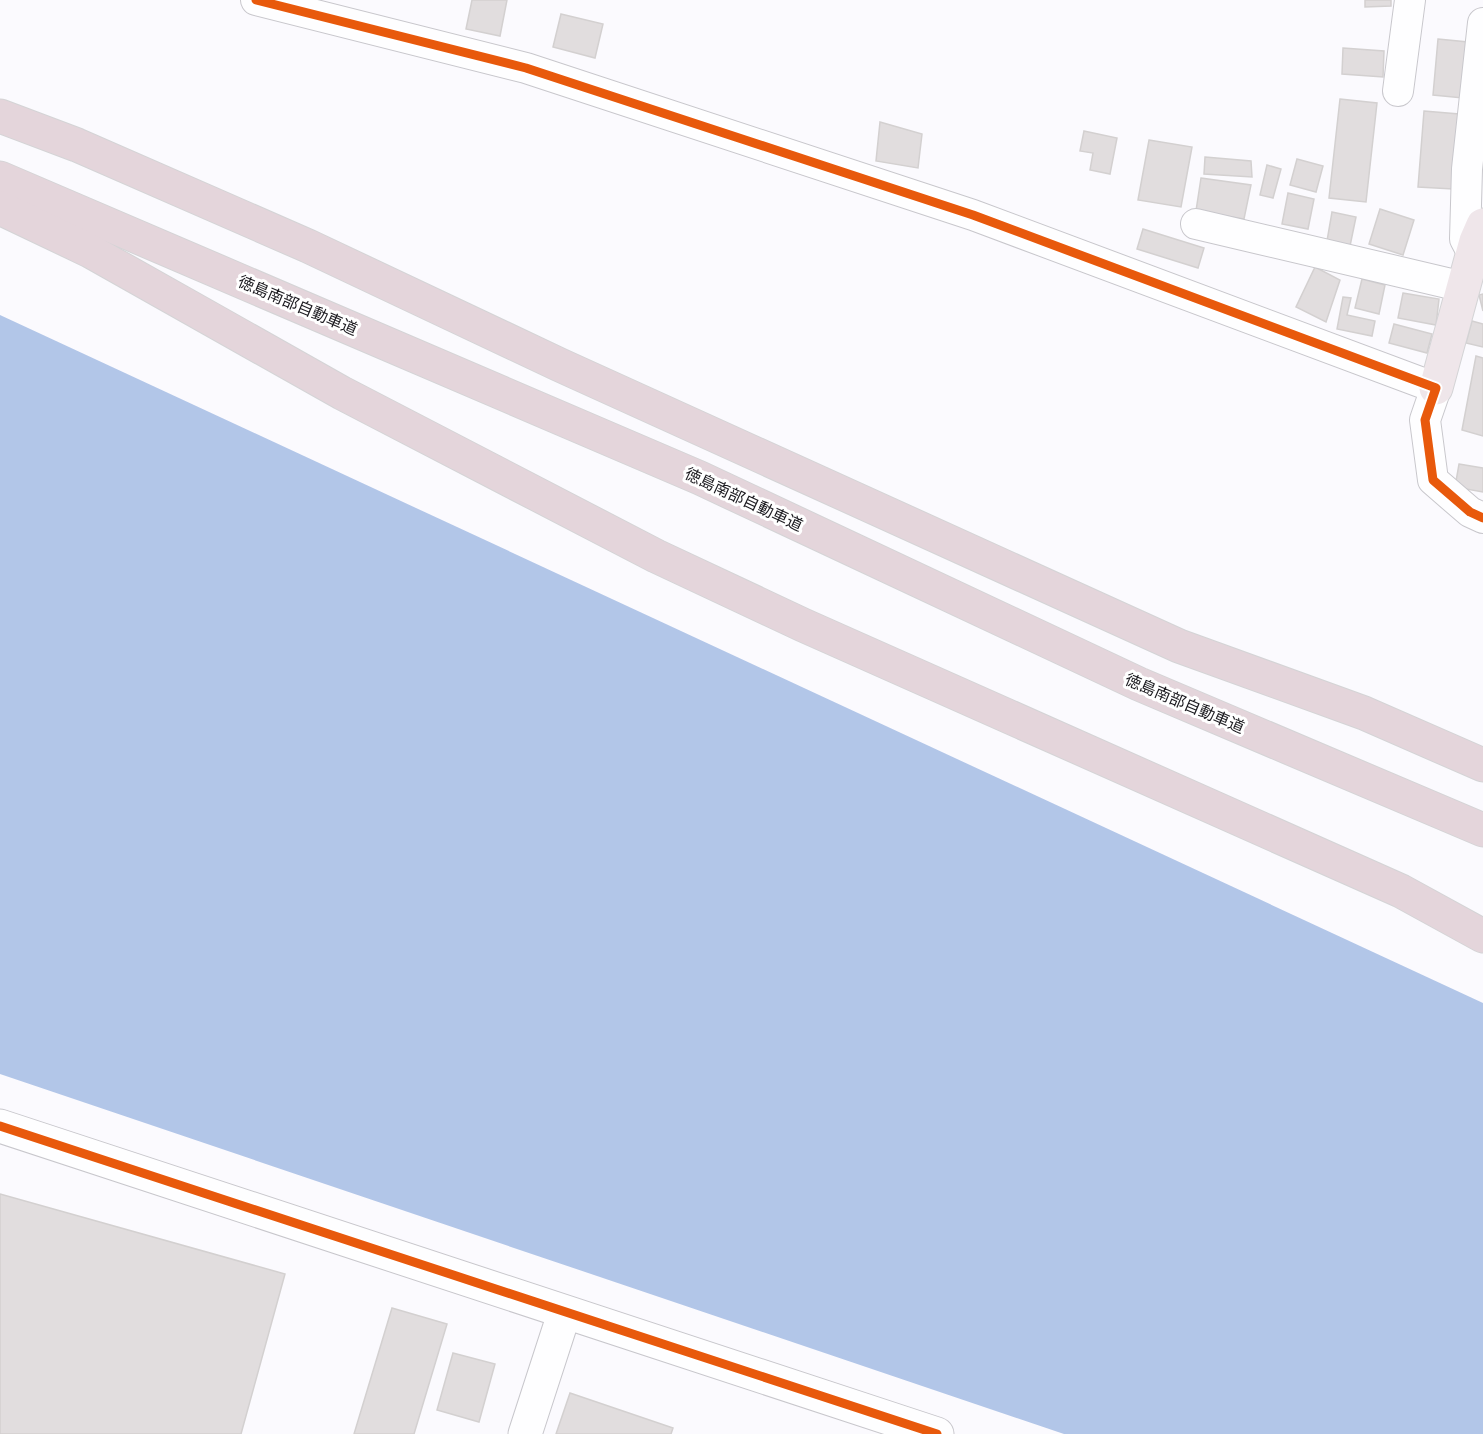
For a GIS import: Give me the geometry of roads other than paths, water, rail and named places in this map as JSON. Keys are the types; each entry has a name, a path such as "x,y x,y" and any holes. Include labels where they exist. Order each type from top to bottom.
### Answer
{"highway":[{"path":"0,116 78,144 308,246 560,365 1179,646 1364,713 1483,765"},
{"name":"徳島南部自動車道","path":"0,178 700,478 1140,684 1483,830"},
{"path":"0,208 90,251 342,393 656,556 803,625 1401,891 1483,936"}],"main road":[{"path":"1436,388 1478,239"}],"street":[{"path":"256,0 526,68 973,214 1436,388 1425,420 1433,480 1470,512 1483,518"},
{"path":"1398,90 1410,0"},
{"path":"1478,239 1465,239 1467,169 1483,23"},
{"path":"1196,224 1464,287"},
{"path":"0,1126 937,1434"},
{"path":"0,1132 927,1434"},
{"path":"525,1434 563,1317"}],"water":[{"path":"0,315 1483,1003 1483,1434 1064,1434 0,1074"}]}
